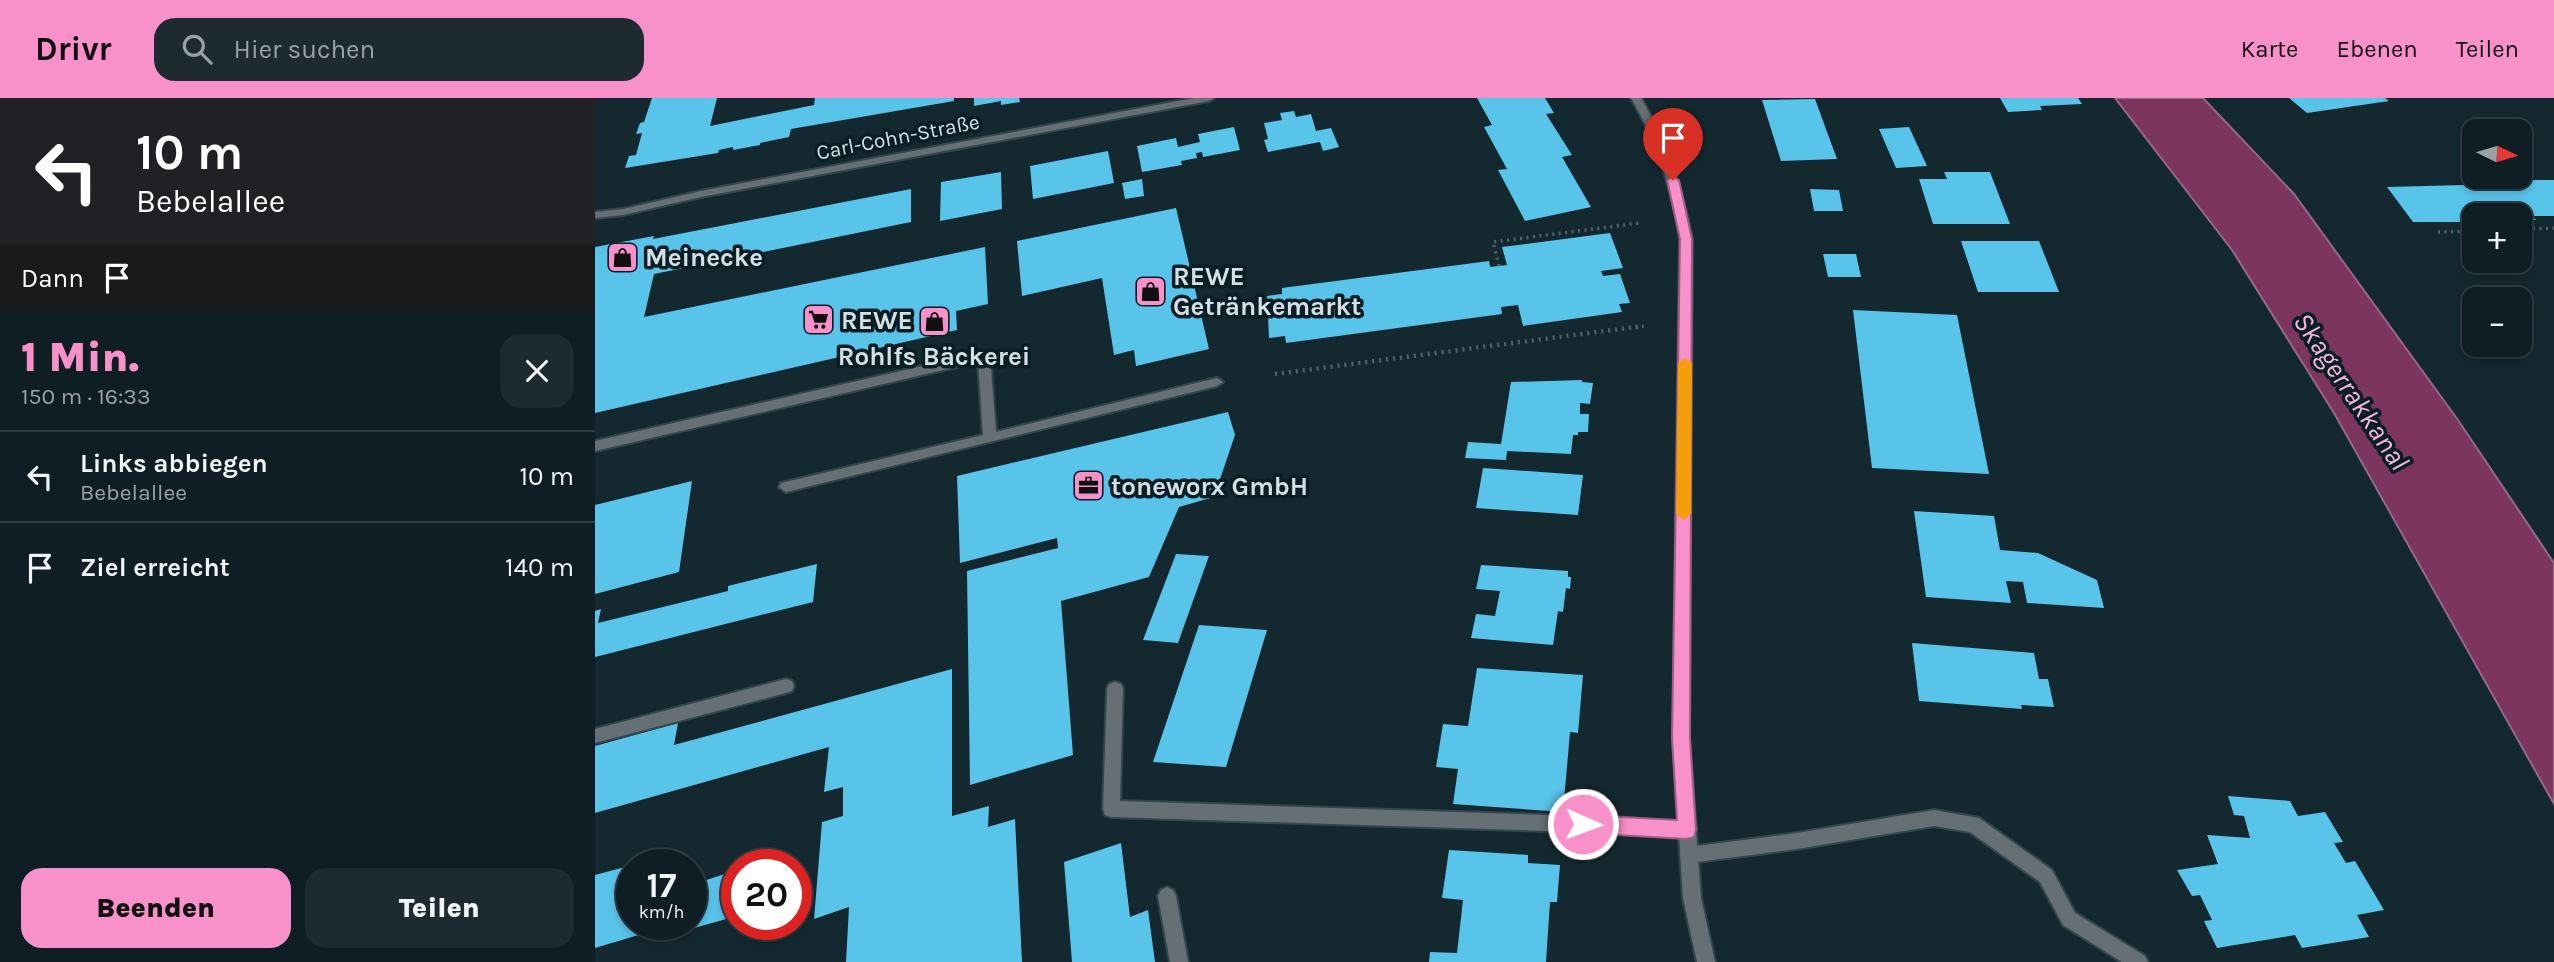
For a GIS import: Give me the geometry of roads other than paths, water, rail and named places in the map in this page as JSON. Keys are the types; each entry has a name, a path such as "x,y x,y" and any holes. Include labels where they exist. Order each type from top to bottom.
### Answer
{"street":[{"name":"Carl-Cohn-Straße","path":"595,215 1209,98"},
{"path":"1636,98 1659,141 1673,180 1686,239 1681,738 1692,898 1706,962"},
{"path":"595,446 984,356 989,438"},
{"path":"786,487 1217,382"},
{"path":"595,736 786,686"},
{"path":"1115,690 1111,809 1610,825 1687,830"},
{"path":"1689,855 1797,841 1934,818 1973,824 2046,876 2069,919 2139,962"},
{"path":"1167,896 1179,962"}],"water":[{"name":"Skagerrakkanal","path":"2115,98 2203,98 2294,194 2458,420 2554,563 2554,804 2334,413 2232,250"}],"place":[{"name":"Meinecke","path":"622,257"},
{"name":"REWE Getränkemarkt","path":"1150,291"},
{"name":"REWE","path":"818,320"},
{"name":"Rohlfs Bäckerei","path":"934,321"},
{"name":"toneworx GmbH","path":"1088,486"}]}
